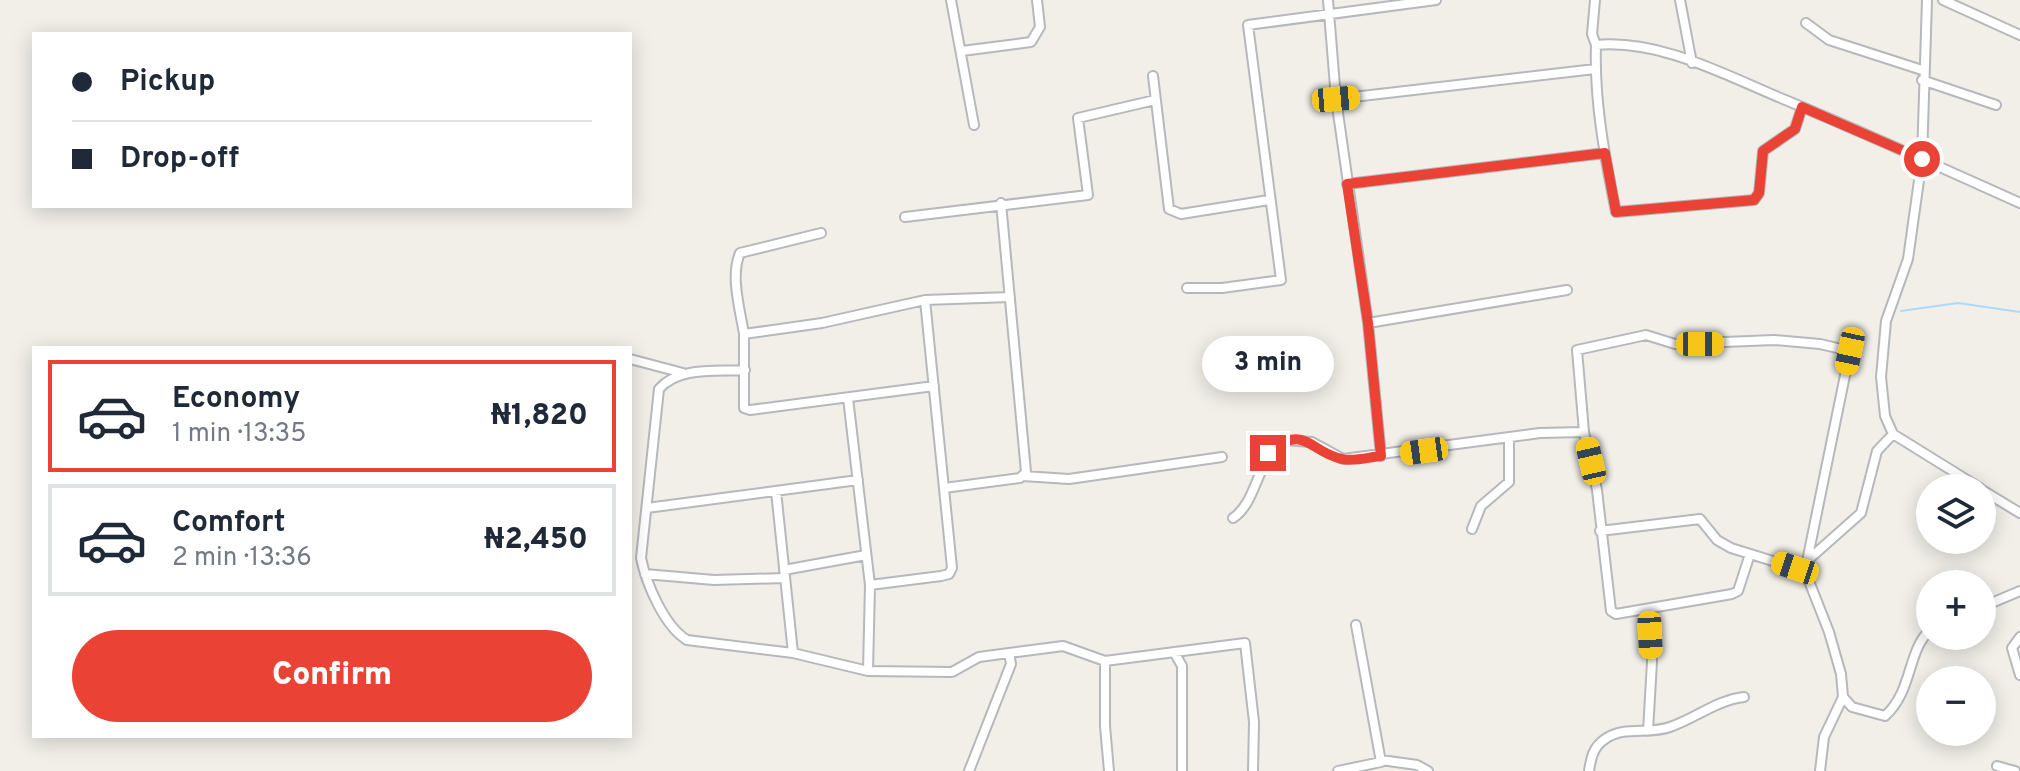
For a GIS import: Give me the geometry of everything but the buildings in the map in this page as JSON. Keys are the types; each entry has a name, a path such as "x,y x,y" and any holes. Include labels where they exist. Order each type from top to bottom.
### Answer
{"street":[{"path":"951,0 974,125"},
{"path":"962,51 1031,42 1040,27 1037,0"},
{"path":"1328,0 1336,99 1368,323 1381,456"},
{"path":"1187,288 1222,288 1281,280 1248,25 1436,0"},
{"path":"1595,0 1592,34 1596,45 1595,69 1616,212 1754,200 1759,193 1763,151 1795,129 1802,107"},
{"path":"1680,0 1692,63"},
{"path":"1927,0 1922,75 1922,159 1908,259 1886,321 1881,377 1885,416 1893,434 1957,474"},
{"path":"1943,0 2020,35"},
{"path":"1806,23 1829,40 1996,105"},
{"path":"1596,45 1637,45 1692,63 1802,107 2020,203"},
{"path":"1336,99 1595,69"},
{"path":"1153,76 1169,209 1181,214 1269,200"},
{"path":"905,217 1001,203 1088,195 1078,118 1155,100"},
{"path":"1347,184 1605,153"},
{"path":"1001,203 1027,469 1023,476"},
{"path":"821,233 740,253 736,263 736,280 744,334 744,408 750,410 934,386"},
{"path":"1368,323 1567,290"},
{"path":"744,334 822,323 925,300 1010,297"},
{"path":"870,585 949,574 951,555 925,300"},
{"path":"1750,554 1738,591 1649,609 1611,611 1597,490 1584,432 1577,350 1646,335 1675,344 1774,340 1820,344 1850,351 1806,566 1841,674 1843,697 1824,737 1820,771"},
{"path":"632,360 683,373"},
{"path":"745,370 683,373 669,378 659,389 641,558 645,574 668,618 687,640 793,653 868,671 952,672 979,657 1063,646 1105,661 1245,643 1254,722 1253,771"},
{"path":"848,398 870,585 868,671"},
{"path":"1233,518 1244,511 1268,453 1283,440 1312,442 1343,459 1540,433 1584,432"},
{"path":"1806,566 1861,513 1877,451 1893,434"},
{"path":"1472,529 1481,506 1509,482 1509,439"},
{"path":"944,488 1023,476 1069,479 1222,457"},
{"path":"647,508 858,480"},
{"path":"776,491 793,653"},
{"path":"1996,498 2020,513"},
{"path":"1600,531 1700,519 1717,540 1750,554 1806,566"},
{"path":"645,574 726,580 785,574 866,555"},
{"path":"1996,601 2020,591"},
{"path":"1648,731 1652,662 1649,609"},
{"path":"1356,625 1381,760"},
{"path":"2020,637 2012,648 2020,675"},
{"path":"1843,697 1852,707 1885,716 1895,707 1911,676 1916,650"},
{"path":"1174,652 1182,666 1182,771"},
{"path":"969,771 1011,664 1009,653"},
{"path":"1105,661 1109,771"},
{"path":"1589,771 1591,754 1601,741 1620,730 1669,728 1728,699 1744,697"},
{"path":"1338,771 1381,760 1417,765 1428,771"},
{"path":"1997,766 2015,771"}],"waterway":[{"path":"1901,311 1958,303 2020,312"}],"route":[{"path":"1268,453 1283,440 1298,439 1312,442 1343,459 1381,456 1368,323 1347,184 1605,153 1616,212 1701,202 1754,200 1759,193 1763,151 1795,129 1802,107 1922,159"}]}
